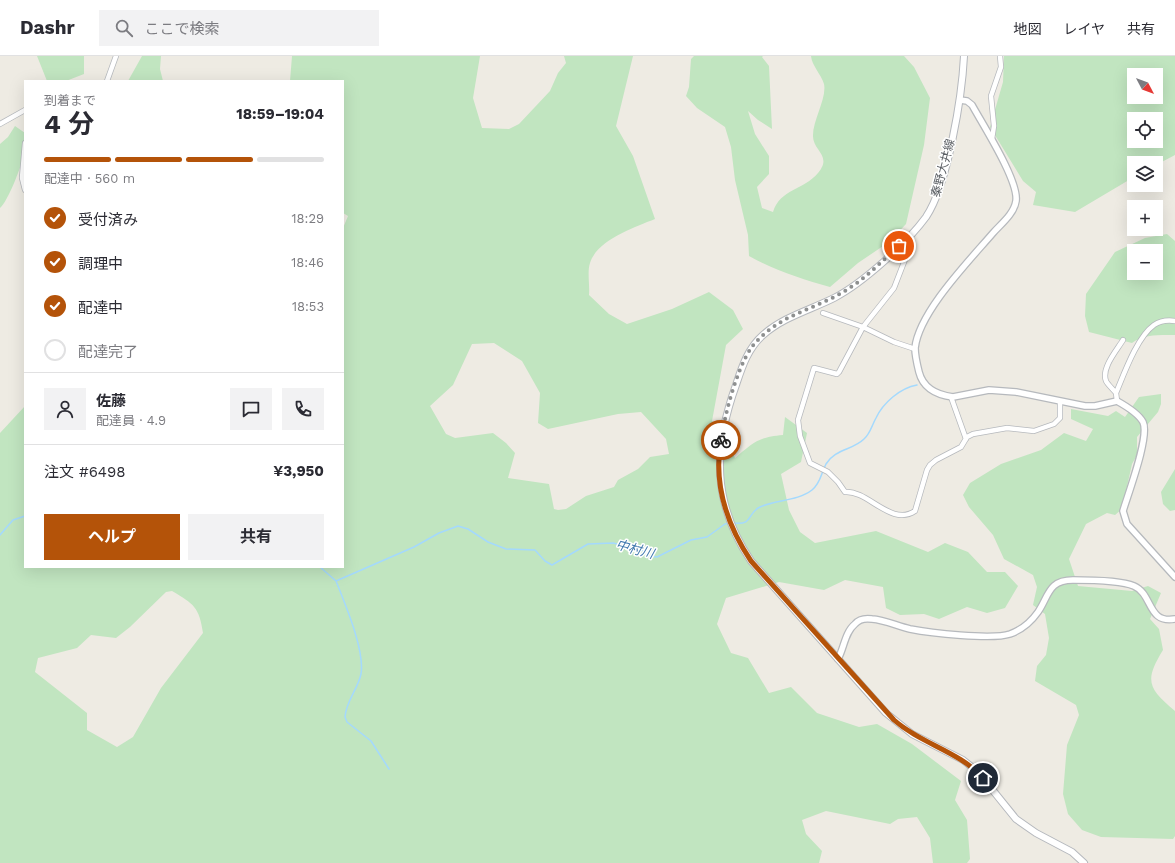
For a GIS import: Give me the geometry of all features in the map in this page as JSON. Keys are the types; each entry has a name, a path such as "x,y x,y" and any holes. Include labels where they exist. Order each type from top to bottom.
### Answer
{"main road":[{"name":"秦野大井線","path":"964,56 960,100 936,195 923,220 899,246 851,287 835,297 774,326 762,335 751,348 744,362 724,424 719,459 721,492 733,531 751,561 886,713 902,727 922,740 963,760 978,772 1016,819 1036,833 1072,852 1084,863"}],"street":[{"path":"107,80 116,56"},
{"path":"992,139 994,126 991,96 1001,67 1000,56"},
{"path":"960,100 967,101 972,105 992,139 1016,192 1015,205 1012,212 971,258 935,305 921,328 915,349 918,368 924,384 939,394 951,397 989,390 1016,392 1085,406 1095,406 1117,401 1129,408 1143,422 1146,436 1123,511 1124,518 1127,524 1175,577"},
{"path":"0,124 24,111"},
{"path":"24,155 22,178 24,186"},
{"path":"899,246 906,257 898,281 863,327 837,374 814,368 798,420 800,436 810,463 824,470 838,482 845,492 853,492 879,507 902,516 915,511 926,470 936,460 961,447 966,439 973,434 1007,428 1034,430 1054,424 1060,418 1060,402"},
{"path":"823,313 863,327 894,342 915,349"},
{"path":"1117,401 1116,393 1142,338 1154,324 1162,321 1175,321"},
{"path":"1116,393 1106,381 1105,374 1108,365 1123,340"},
{"path":"951,397 966,439"},
{"path":"838,659 850,628 855,623 866,618 932,632 996,636 1011,633 1023,628 1031,620 1042,606 1054,585 1072,580 1136,586 1146,596 1152,611 1165,619 1175,619"}],"green space":[{"path":"37,56 84,56 84,74 69,80 47,80"},
{"path":"142,56 161,56 160,69 163,80 129,80"},
{"path":"292,56 480,56 473,98 482,128 509,129 519,124 550,91 558,73 566,63 564,56 633,56 616,126 633,156 655,219 618,235 600,248 594,255 589,267 589,295 609,314 627,324 672,309 709,292 733,310 743,329 726,345 712,421 724,431 735,458 747,448 762,439 783,435 785,417 807,433 801,462 781,474 789,510 800,532 815,543 876,531 928,552 945,543 968,552 987,572 1005,572 1018,586 1005,608 987,613 967,607 939,619 924,614 900,615 886,608 883,587 845,580 824,590 779,582 726,598 717,624 731,653 748,658 769,693 791,687 817,713 859,727 877,724 912,744 961,781 955,800 967,820 970,859 967,863 933,863 930,838 917,817 898,819 890,824 826,811 802,820 806,834 822,851 819,863 0,863 0,433 24,407 24,568 344,568 344,226 348,216 344,214 344,80 290,80","holes":["494,343 522,361 540,393 538,423 548,429 618,414 641,412 666,439 669,454 650,457 638,469 618,480 614,487 586,496 566,509 554,509 549,484 508,478 515,453 506,443 493,433 455,438 446,434 430,406 453,385 472,344","172,591 186,599 194,607 200,617 203,633 161,688 133,737 117,747 87,730 87,713 35,672 38,658 77,648 91,635 116,638 130,627 166,592"]},
{"path":"694,56 763,56 762,57 769,66 772,129 748,111 755,134 769,156 769,174 757,187 762,208 773,212 776,204 781,199 812,179 822,167 823,157 815,145 813,135 815,123 824,96 824,84 811,56 904,56 914,67 930,98 924,145 906,224 889,242 858,263 830,287 788,274 749,256 748,235 735,180 731,147 725,127 697,108 686,96 689,87 691,59"},
{"path":"1004,56 1175,56 1175,155 1163,161 1163,156 1127,156 1127,181 1075,212 1033,205 1036,192 1023,181 990,127 1003,82"},
{"path":"15,126 24,132 24,156 11,190 0,208 0,144 8,137"},
{"path":"1167,234 1175,241 1175,335 1158,335 1147,337 1132,343 1089,332 1085,316 1086,294 1115,252 1127,246 1127,280 1163,280 1163,244 1132,244 1145,238 1163,236"},
{"path":"1161,394 1161,404 1158,412 1137,437 1137,455 1132,464 1122,509 1115,515 1107,513 1086,524 1069,559 1078,586 1132,591 1148,586 1161,593 1150,619 1159,629 1163,650 1153,669 1151,677 1154,690 1175,711 1175,836 1173,839 1101,837 1082,830 1068,814 1063,794 1067,745 1079,715 1076,705 1035,681 1037,666 1046,655 1049,638 1045,614 1033,605 1037,587 1033,575 1004,559 993,535 969,507 963,495 970,483 1001,464 1041,450 1064,433 1086,441 1093,429 1071,419 1071,409 1108,416 1116,411 1125,417 1139,397"},
{"path":"1175,469 1175,510 1170,511 1163,504 1161,492"}],"waterway":[{"name":"中村川","path":"734,523 747,521 760,507 800,496 812,490 817,484 826,464 830,459 839,452 860,443 866,437 883,407 904,389 917,385"},
{"name":"中村川","path":"0,535 13,520 24,516"},
{"name":"中村川","path":"321,568 336,581 414,547 439,533 458,526 468,529 488,542 506,549 535,550 545,561 552,565 588,544 613,543 642,550 649,556 657,557 691,540 707,537 725,524 730,523"},
{"path":"336,581 357,640 361,664 361,674 345,717 347,722 371,741 389,769"}],"way so far":[{"path":"721,440 732,394 744,362 751,348 762,335 774,326 835,297 851,287 899,246"}],"route":[{"path":"721,440 719,476 723,502 733,531 743,550 751,561 886,713 912,734 963,760 983,778"}]}
